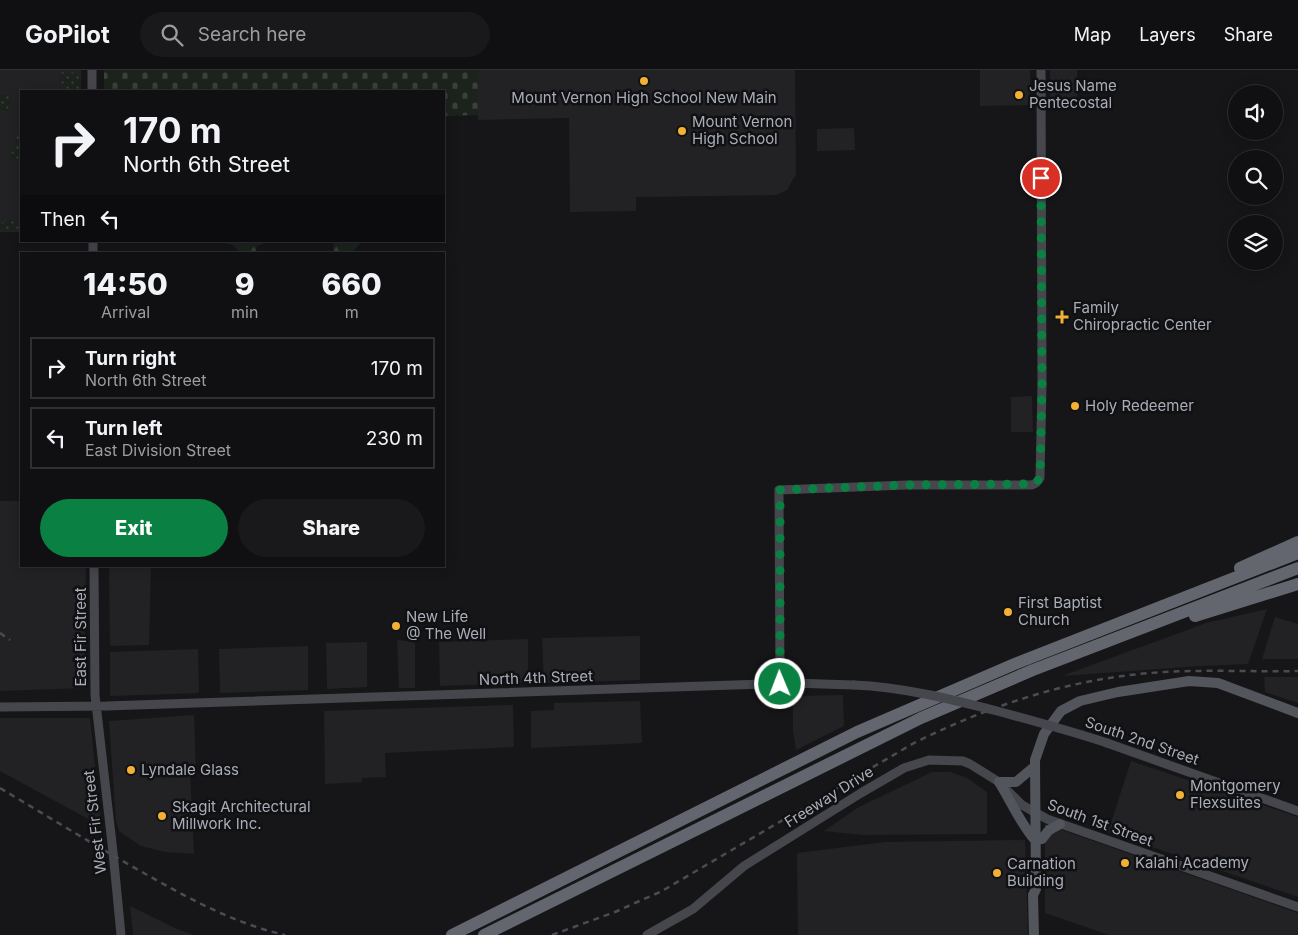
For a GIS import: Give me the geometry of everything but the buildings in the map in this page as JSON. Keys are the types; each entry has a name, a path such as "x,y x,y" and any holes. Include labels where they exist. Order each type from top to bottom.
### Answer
{"highway":[{"path":"1017,663 1087,628 1227,573 1298,542"},
{"path":"452,935 857,732 1017,663 1298,554"},
{"path":"484,935 920,718 1033,670 1298,568"},
{"path":"1142,629 1174,623 1298,584"}],"main road":[{"path":"1039,935 1039,895 1036,889 1034,767 1036,754 1042,738 1061,711 1080,701 1118,692 1189,681 1218,683 1298,712"},
{"path":"999,782 1016,782 1034,767"},
{"path":"999,782 1022,822 1035,840"},
{"path":"1035,840 1042,838 1049,830 1060,824"},
{"path":"1034,935 1033,895 1036,889"}],"street":[{"path":"92,70 92,90"},
{"path":"780,684 780,490 906,485 1036,483 1040,478 1042,384 1041,70"},
{"name":"East Fir Street","path":"94,567 96,707"},
{"name":"North 4th Street","path":"0,707 96,707 780,684 884,686 974,705"},
{"name":"South 2nd Street","path":"974,705 1107,743 1298,810"},
{"name":"West Fir Street","path":"96,707 121,935"},
{"name":"Freeway Drive","path":"647,935 693,908 744,866 861,793 904,768 929,760 963,761 999,782 1022,805 1035,812"},
{"name":"South 1st Street","path":"1035,812 1060,824 1298,907"}],"shaded area":[{"path":"0,70 81,70 81,90 20,90 20,232 0,232"},
{"name":"Mount Vernon High School","path":"478,70 795,70 796,174 787,190 776,195 636,197 636,211 570,212 569,118 478,120"},
{"path":"980,70 1030,70 1030,105 980,106"},
{"path":"1050,70 1077,70 1077,107 1050,107"},
{"path":"854,128 855,150 817,151 817,129"},
{"path":"1032,396 1033,432 1011,432 1011,397"},
{"path":"0,501 20,501 20,567 86,567 84,688 0,691"},
{"path":"109,567 151,567 149,645 110,646"},
{"path":"1267,609 1248,664 1062,676 1206,623"},
{"path":"1275,617 1298,624 1298,659 1262,659"},
{"path":"640,636 640,680 544,683 542,638"},
{"path":"528,639 528,683 440,686 439,642"},
{"path":"397,640 415,642 415,688 399,688"},
{"path":"367,642 367,687 327,689 326,643"},
{"path":"308,646 308,690 220,693 219,649"},
{"path":"198,649 199,693 110,696 110,652"},
{"path":"1264,677 1298,677 1298,703 1265,692"},
{"path":"843,695 844,726 796,750 793,731 793,696"},
{"path":"640,701 642,743 531,748 531,711 554,710 554,703"},
{"path":"513,705 514,747 385,753 386,777 362,778 362,782 325,784 324,711"},
{"path":"194,715 196,772 190,773 194,854 165,852 141,846 119,831 116,821 109,721"},
{"path":"0,718 90,718 101,826 0,771"},
{"path":"1131,761 1298,817 1298,897 1108,832"},
{"path":"932,772 950,772 967,778 987,792 987,834 862,835 824,831 857,808"},
{"path":"1045,824 1298,913 1298,935 1109,935 1045,913"},
{"path":"1025,840 1028,935 798,935 797,853 885,842"},
{"path":"130,906 177,929 194,935 133,935"}],"green space":[{"path":"104,70 478,70 478,115 445,116 445,90 104,90"},
{"path":"62,72 78,73 77,75 81,80 81,90 66,90 66,84 59,83"},
{"path":"3,93 10,94 11,101 6,113 0,111 0,96"},
{"path":"20,126 20,150 17,161 10,159"},
{"path":"13,219 20,223 20,230 0,230 0,224"},
{"path":"220,242 267,242 257,246 256,252 239,252 233,245"},
{"path":"334,242 361,242 353,252 335,252 333,250"}],"railway":[{"path":"0,633 10,640"},
{"path":"552,935 615,912 662,891 914,743 999,706 1058,688 1119,676 1187,671 1298,671"},
{"path":"0,788 159,882 229,917 285,935"}],"place":[{"name":"Mount Vernon High School New Main","path":"644,81"},
{"name":"Jesus Name Pentecostal","path":"1019,95"},
{"name":"Mount Vernon High School","path":"682,131"},
{"name":"Family Chiropractic Center","path":"1062,317"},
{"name":"Holy Redeemer","path":"1075,406"},
{"name":"First Baptist Church","path":"1008,612"},
{"name":"New Life @ The Well","path":"396,626"},
{"name":"Lyndale Glass","path":"131,770"},
{"name":"Montgomery Flexsuites","path":"1180,795"},
{"name":"Skagit Architectural Millwork Inc.","path":"162,816"},
{"name":"Kalahi Academy","path":"1125,863"},
{"name":"Carnation Building","path":"997,873"}],"route":[{"path":"780,684 780,490 906,485 1032,484 1038,482 1041,473 1042,384 1041,178"}]}
